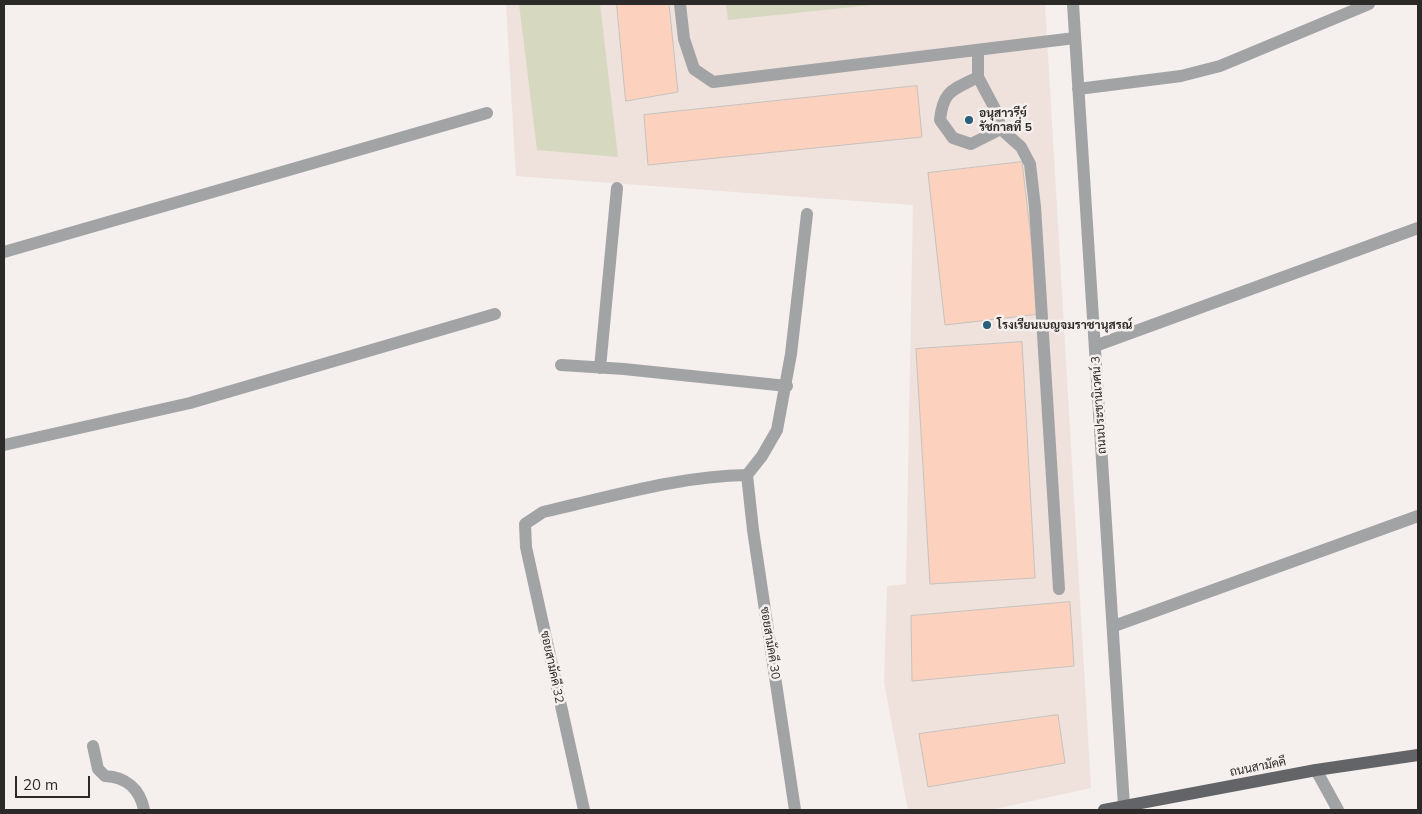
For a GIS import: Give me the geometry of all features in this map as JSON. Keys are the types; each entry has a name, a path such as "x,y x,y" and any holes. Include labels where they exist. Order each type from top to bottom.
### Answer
{"main road":[{"name":"ถนนสามัคคี","path":"1104,810 1124,806 1149,806 1316,770 1418,755"}],"street":[{"path":"680,4 684,39 694,69 713,82 1075,38"},
{"name":"ถนนประชานิเวศน์ 3","path":"1073,4 1124,806"},
{"path":"1078,90 1181,76 1220,66 1369,4"},
{"path":"978,50 978,77 995,109 1000,129 1021,147 1030,164 1035,207 1059,589"},
{"path":"978,77 953,90 942,102 940,120 953,138 971,144 1000,129"},
{"path":"4,252 487,113"},
{"path":"600,368 617,188"},
{"path":"747,475 762,456 777,430 787,386 807,214"},
{"path":"1095,346 1418,228"},
{"path":"4,445 190,403 494,314"},
{"path":"561,365 787,386"},
{"name":"ซอยสามัคคี 32","path":"584,810 526,547 525,524 543,512 683,481 713,475 747,475"},
{"name":"ซอยสามัคคี 30","path":"747,475 753,530 795,810"},
{"path":"1114,626 1418,516"},
{"path":"93,746 98,769 105,776 119,776 134,787 144,810"},
{"path":"1316,770 1338,810"}],"shaded area":[{"name":"โรงเรียนเบญจมราชานุสรณ์","path":"506,4 1045,4 1091,788 990,810 908,810 884,682 887,586 906,584 913,205 516,176"}],"green space":[{"path":"519,4 600,4 618,157 537,150"},
{"path":"726,4 882,4 728,20"}],"building":[{"path":"617,4 669,4 678,92 626,101"},
{"path":"917,86 922,137 648,165 644,115"},
{"path":"1022,162 1040,314 945,325 928,173"},
{"path":"1022,342 1035,578 930,584 916,349"},
{"path":"1070,602 1074,666 912,681 911,616"},
{"path":"1058,715 1065,763 928,787 919,734"}],"place":[{"name":"อนุสาวรีย์ รัชกาลที่ 5","path":"969,120"},
{"name":"โรงเรียนเบญจมราชานุสรณ์","path":"987,325"}]}
